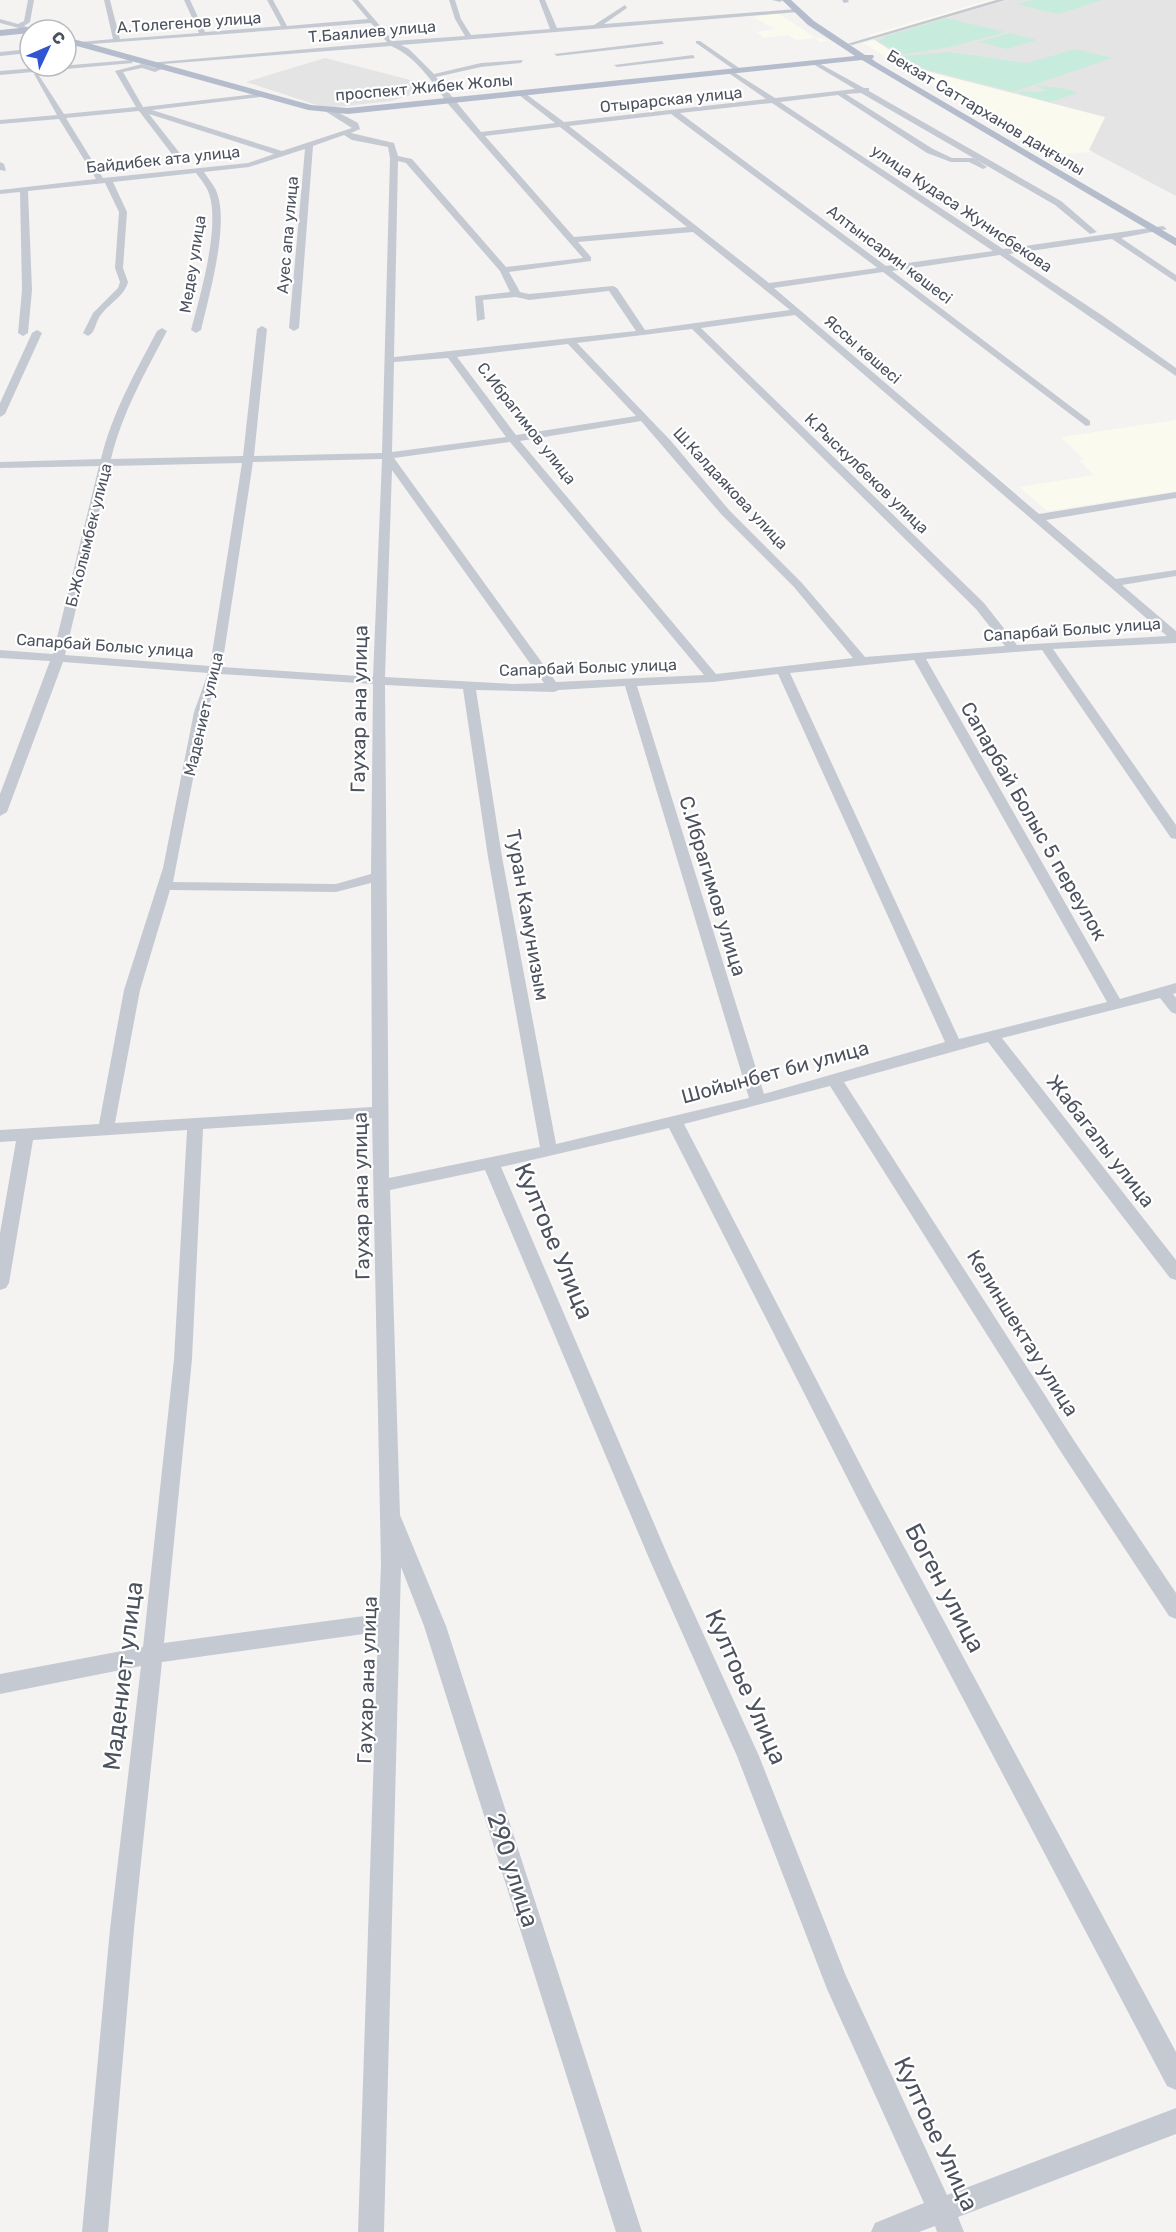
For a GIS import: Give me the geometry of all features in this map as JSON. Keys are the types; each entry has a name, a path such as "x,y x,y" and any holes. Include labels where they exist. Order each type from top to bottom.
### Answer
{"main road":[{"name":"Бекзат Саттарханов даңғылы","path":"786,0 867,58 1154,227 1176,237"},
{"name":"Бекзат Саттарханов даңғылы","path":"793,7 850,44 867,58"},
{"path":"0,33 18,31"},
{"name":"проспект Жибек Жолы","path":"78,43 261,95 329,111 348,111 867,58"},
{"name":"Бекзат Саттарханов даңғылы","path":"1154,227 1176,243"}],"street":[{"path":"28,18 31,0"},
{"path":"107,0 117,40"},
{"path":"187,0 203,34"},
{"path":"270,0 285,28"},
{"path":"355,0 395,44 407,50 432,76 588,261 504,270"},
{"path":"452,0 458,19 469,37"},
{"path":"542,0 554,30"},
{"path":"774,0 780,0"},
{"path":"774,0 793,7"},
{"path":"850,44 1003,0"},
{"name":"Т.Баялиев улица","path":"0,73 446,41 793,7"},
{"name":"Т.Баялиев улица","path":"395,44 597,28 625,8"},
{"path":"0,21 18,26"},
{"name":"А.Толегенов улица","path":"78,46 117,40 372,21"},
{"name":"улица Кудаса Жунисбекова","path":"698,42 774,100 1176,373"},
{"path":"557,54 662,43"},
{"path":"643,45 685,75"},
{"path":"0,54 18,52"},
{"path":"617,65 693,57"},
{"path":"432,76 481,65 521,61"},
{"path":"145,63 119,71 141,109 178,156"},
{"path":"815,63 866,90 1058,203 1093,232"},
{"path":"38,78 123,212 119,268 124,282 122,289 96,315 88,333"},
{"name":"Отырарская улица","path":"479,134 866,90"},
{"name":"Яссы көшесі","path":"522,93 764,283 1176,638"},
{"path":"839,93 930,151 951,160 972,160 1051,207 1053,211"},
{"path":"0,122 261,95"},
{"path":"141,109 282,154"},
{"path":"329,111 355,125 356,129 347,134"},
{"name":"Алтынсарин көшесі","path":"673,112 881,266 1086,423"},
{"path":"347,134 355,138 391,145 393,158 409,161 504,270 516,294"},
{"name":"Байдибек ата улица","path":"0,192 249,165 347,134"},
{"path":"329,147 355,138"},
{"name":"Ауес апа улица","path":"294,328 309,146"},
{"name":"Гаухар ана улица","path":"371,2232 389,1622 390,1512 381,1186 378,877 379,681 387,456 393,158"},
{"name":"Медеу улица","path":"196,330 207,282 216,210 215,196 199,171"},
{"path":"23,333 27,290 24,190"},
{"path":"997,250 1093,232 1154,227"},
{"path":"764,283 997,250 1113,237 1154,227"},
{"path":"571,240 694,229"},
{"path":"1113,237 1176,279"},
{"path":"480,319 478,298 516,294 529,297 605,288 614,290 642,333"},
{"path":"388,360 571,342 798,312"},
{"name":"К.Рыскулбеков улица","path":"694,326 980,606 1013,648"},
{"name":"Мадениет улица","path":"106,1129 132,990 165,886 200,712 215,670 248,459 262,329"},
{"name":"Б.Жолымбек улица","path":"0,812 58,658 113,430 127,397 162,332"},
{"path":"0,414 37,333"},
{"name":"Ш.Калдаякова улица","path":"571,342 667,443 725,512 798,585 862,661"},
{"name":"С.Ибрагимов улица","path":"451,355 513,439 713,678"},
{"path":"0,465 387,456 642,418"},
{"path":"387,456 554,688"},
{"path":"1035,518 1176,495"},
{"path":"1113,583 1176,573"},
{"name":"Сапарбай Болыс улица","path":"0,654 469,687 554,688 713,678 862,661 1045,645 1176,638"},
{"path":"1045,645 1176,835"},
{"name":"Сапарбай Болыс 5 переулок","path":"918,656 1116,1005"},
{"path":"783,671 954,1045"},
{"name":"С.Ибрагимов улица","path":"630,683 758,1101"},
{"name":"Туран Камунизым","path":"469,687 495,857 549,1151"},
{"path":"165,886 336,888 378,877"},
{"path":"1170,989 1176,1009"},
{"name":"Шойынбет би улица","path":"381,1186 549,1151 758,1101 954,1045 1116,1005 1170,989"},
{"name":"Жабагалы улица","path":"992,1036 1176,1273"},
{"name":"Келиншектау улица","path":"834,1079 1068,1447 1176,1610"},
{"path":"0,1136 381,1112"},
{"name":"Боген улица","path":"674,1121 867,1497 1176,2077"},
{"name":"Мадениет улица","path":"94,2232 108,2074 187,1333 194,1225 195,1125"},
{"path":"0,1283 26,1134"},
{"name":"Култоье Улица","path":"491,1164 661,1563 748,1756 836,1980 946,2221"},
{"name":"290 улица","path":"390,1512 435,1626 629,2232"},
{"path":"0,1684 153,1654 389,1622"},
{"path":"884,2232 946,2221 1176,2121"}],"shaded area":[{"path":"990,0 1176,0 1116,150 1049,155 863,43 875,40 869,35"},
{"path":"1007,0 1176,0 1176,196 1089,150 1105,117 919,69 873,39"},
{"path":"778,13 816,38 828,41 820,42 815,38 797,40 788,35 764,38 756,32 776,29 753,17"},
{"path":"325,58 426,84 429,89 392,101 335,107 320,106 246,82"},
{"path":"1176,420 1176,491 1047,511 1019,487 1094,475 1079,461 1084,460 1061,437"}],"green space":[{"path":"1032,0 1103,0 1058,14 1017,4"},
{"path":"946,18 1005,32 951,47 904,54 878,41 883,37"},
{"path":"1010,33 1037,40 1007,49 979,42"},
{"path":"1075,49 1112,58 1013,92 925,69 902,56 950,52 1027,63"},
{"path":"1036,86 1078,93 1050,102 1017,93 1047,90"}]}
